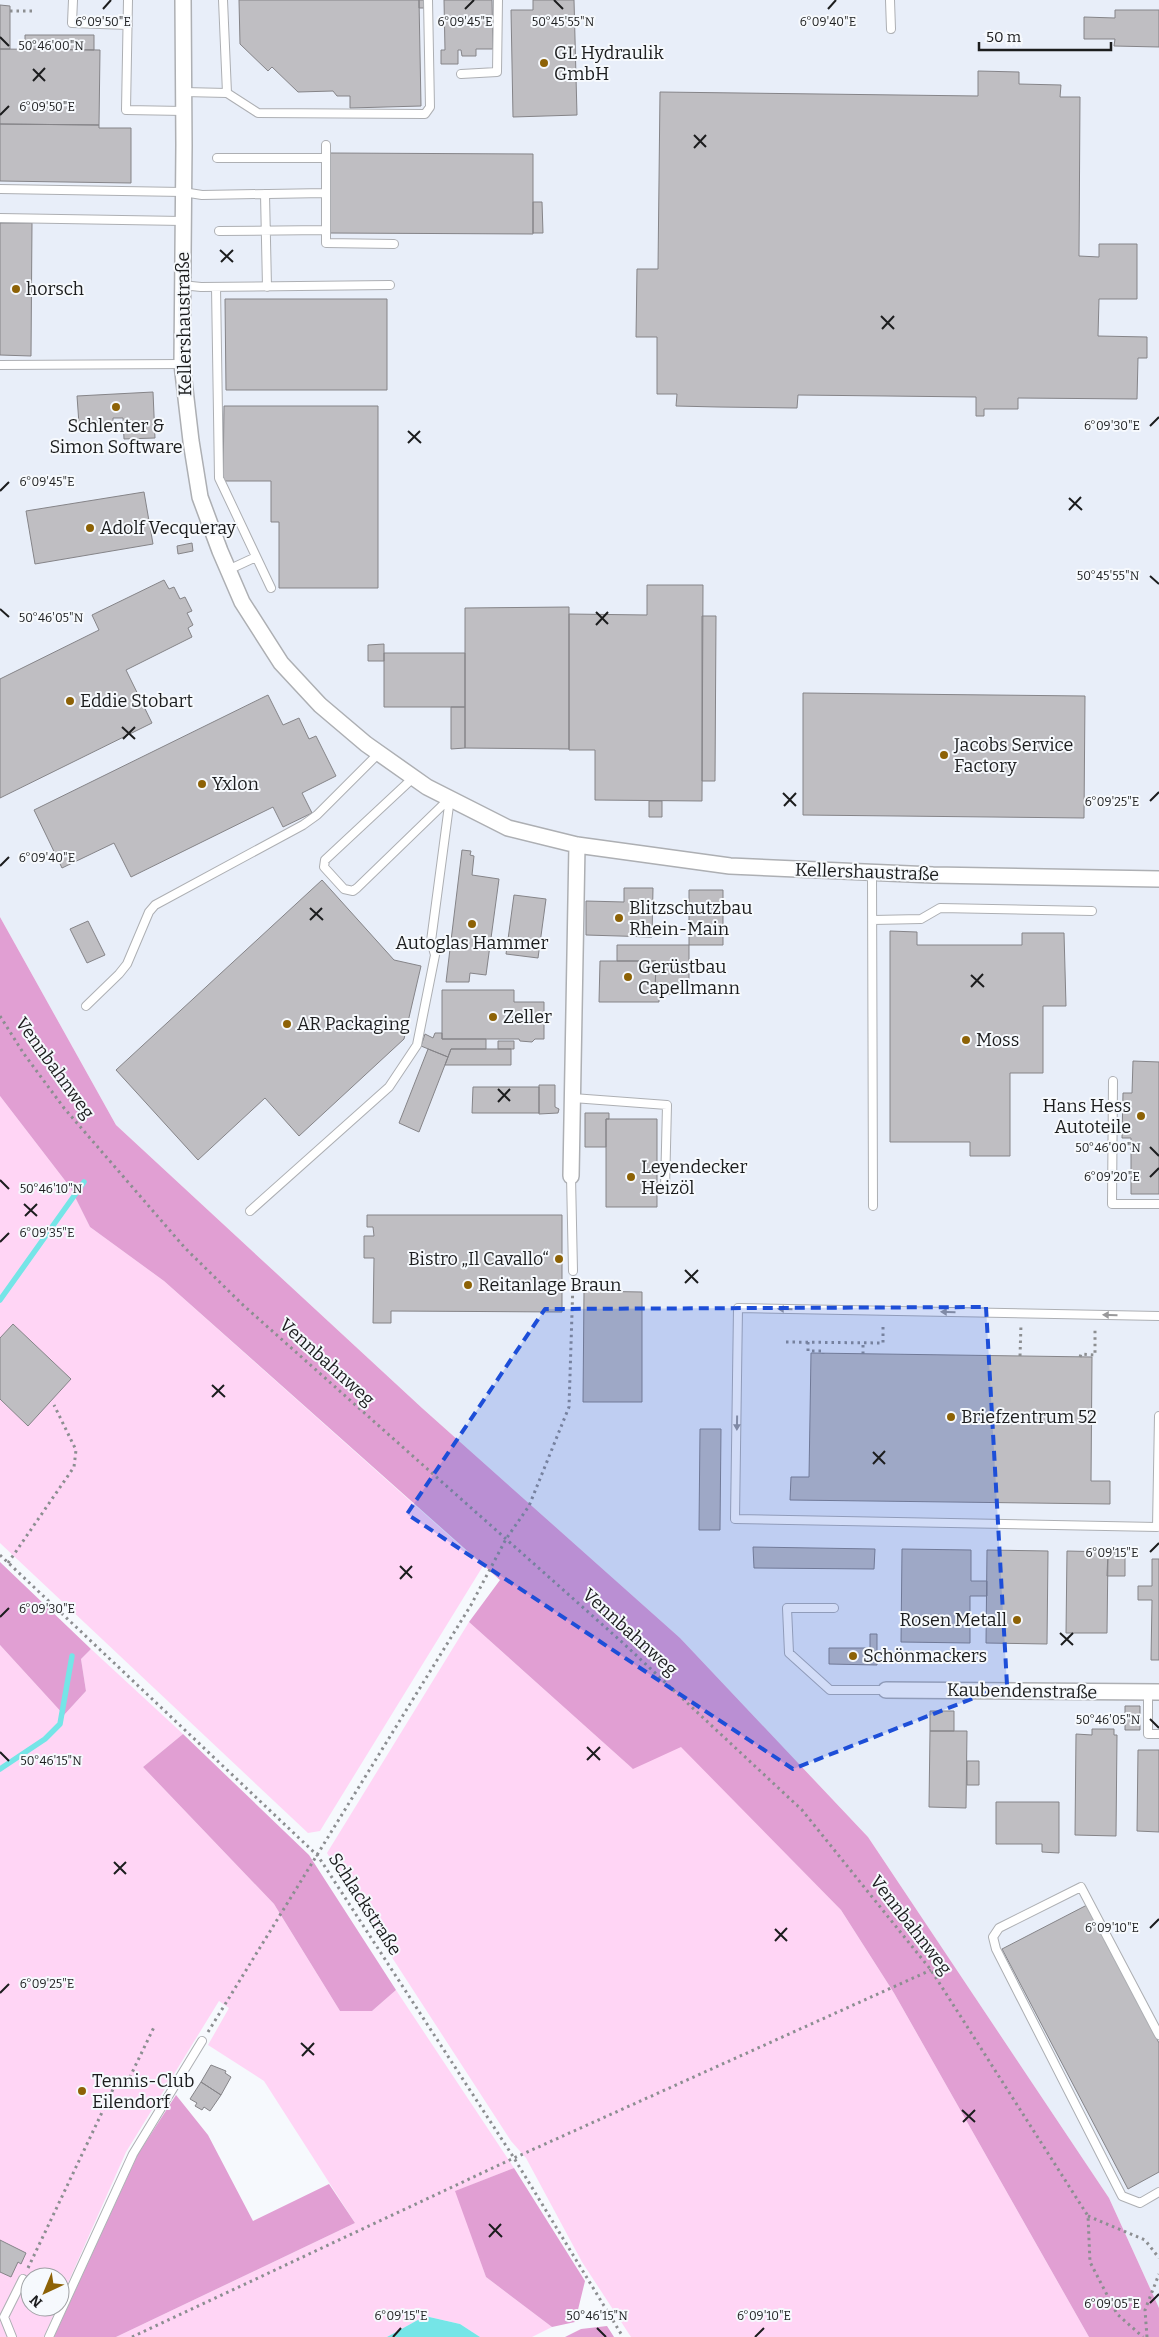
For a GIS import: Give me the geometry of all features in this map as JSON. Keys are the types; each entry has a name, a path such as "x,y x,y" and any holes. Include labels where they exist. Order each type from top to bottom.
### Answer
{"street":[{"name":"Kellershaustraße","path":"183,0 182,364 190,441 200,497 242,602 281,664 320,705 379,753 414,778 450,798 508,828 577,845 730,866 872,872 1159,879"},
{"path":"572,1176 577,845"},
{"name":"Kaubendenstraße","path":"886,1690 1153,1692"}],"lane":[{"path":"73,0 72,24 128,24"},
{"path":"128,0 126,110 184,111"},
{"path":"224,0 227,93"},
{"path":"184,92 227,93 258,113 425,114 430,107 428,0"},
{"path":"461,74 497,72 498,0"},
{"path":"890,0 890,29"},
{"path":"326,145 326,243 394,244"},
{"path":"217,158 326,158"},
{"path":"0,189 183,192 202,195 325,193"},
{"path":"265,194 267,287"},
{"path":"0,218 183,221"},
{"path":"219,231 326,230"},
{"path":"182,284 216,287 390,285"},
{"path":"216,287 219,478 271,588"},
{"path":"0,365 182,364"},
{"path":"228,570 256,557"},
{"path":"86,1006 119,974 126,964 149,912 154,906 303,825 317,815 379,753"},
{"path":"414,778 325,860 324,867 344,889 353,891 357,888 450,798"},
{"path":"250,1211 389,1087 417,1045 435,955 431,941 450,798"},
{"path":"872,872 873,1206"},
{"path":"873,920 921,919 940,908 1092,911"},
{"path":"1113,1081 1112,1204 1159,1204"},
{"path":"573,1098 666,1105 665,1189"},
{"path":"572,1176 573,1271"},
{"path":"1159,1316 738,1308 735,1519 1157,1527 1159,1416"},
{"path":"834,1608 787,1608 789,1653 830,1690 886,1690"},
{"path":"1153,1692 1148,1734 1159,1734"},
{"path":"1159,2035 1081,1887 999,1928 992,1937 996,1949 1122,2196 1140,2203 1159,2192"},
{"path":"48,2337 133,2154 202,2041"},
{"path":"12,2337 4,2317 20,2283"}],"path":[{"path":"10,11 33,11"},
{"name":"Vennbahnweg","path":"0,1016 24,1054 64,1108 185,1248 243,1305 623,1643 802,1810 931,1970 1088,2216"},
{"path":"202,2041 318,1856 471,1605 506,1539 529,1506 569,1407 573,1271"},
{"path":"786,1342 883,1343 883,1310"},
{"path":"1020,1356 1022,1313"},
{"path":"1080,1357 1081,1354 1095,1355 1095,1314"},
{"path":"808,1342 808,1351 823,1351 823,1354"},
{"path":"863,1343 863,1354"},
{"path":"8,1563 74,1467 76,1450 54,1404"},
{"name":"Schlackstraße","path":"0,1555 318,1856 514,2158 623,2337"},
{"path":"132,2337 514,2158 931,1970"},
{"path":"28,2267 116,2083 128,2080 155,2025"},
{"path":"1145,2337 1117,2314 1090,2262 1088,2216 1145,2240 1159,2258"},
{"path":"1145,2337 1145,2310 1159,2274"}],"highlighted area":[{"path":"986,1307 1007,1685 793,1769 407,1514 545,1309"}],"shaded area":[{"path":"0,0 1159,0 1159,2308 1109,2198 868,1837 680,1638 422,1408 116,1125 0,917"},
{"path":"0,917 116,1125 422,1408 680,1638 868,1837 1109,2198 1159,2308 1159,2337 1089,2337 894,1993 841,1910 681,1747 633,1769 469,1622 500,1580 164,1281 90,1227 70,1187 0,1096"},
{"path":"0,1096 70,1187 90,1227 164,1281 483,1566 320,1831 308,1833 0,1543"},
{"path":"0,1562 91,1649 81,1659 86,1691 64,1715 0,1645"},
{"path":"469,1622 632,1768 681,1746 841,1910 894,1993 1089,2337 631,2337 582,2262 526,2158 511,2141 327,1853"},
{"path":"0,1645 64,1715 86,1691 81,1659 91,1649 183,1734 143,1767 274,1904 340,2011 372,2011 396,1990 514,2168 456,2191 486,2277 552,2327 532,2337 480,2337 460,2324 425,2316 387,2337 116,2337 355,2223 264,2081 208,2045 229,2008 219,2001 126,2152 70,2278 70,2267 20,2267 20,2317 53,2317 44,2337 0,2337"},
{"path":"183,1734 309,1855 396,1990 372,2011 340,2011 274,1904 143,1767"},
{"path":"176,2095 208,2135 253,2221 329,2184 355,2223 116,2337 54,2337 63,2317 70,2317 70,2302 138,2154"},
{"path":"514,2168 585,2281 575,2322 552,2327 486,2277 455,2191"},
{"path":"607,2326 614,2337 565,2337 581,2329"}],"water":[{"path":"425,2316 460,2324 480,2337 387,2337"}],"building":[{"path":"239,0 419,0 421,106 350,108 350,96 337,96 333,91 298,92 272,67 268,71 240,44"},
{"path":"419,0 427,0 427,8 419,8"},
{"path":"444,0 492,0 493,49 476,49 476,56 462,56 461,50 458,50 458,64 441,64 441,50 445,50"},
{"name":"GL Hydraulik GmbH","path":"533,0 574,0 577,115 513,117 511,10 533,10"},
{"path":"0,5 10,6 10,49 0,49"},
{"path":"1115,10 1159,10 1159,47 1114,46 1115,39 1084,39 1084,17 1115,18"},
{"path":"25,35 94,35 94,50 25,49"},
{"path":"0,49 100,50 99,125 0,124"},
{"path":"978,71 1019,72 1019,84 1061,85 1060,97 1080,97 1079,256 1099,257 1099,244 1137,244 1137,299 1099,299 1098,336 1147,337 1147,358 1138,358 1137,399 1018,398 1018,409 984,409 984,416 976,416 976,397 798,395 797,408 676,406 677,394 657,394 657,337 636,337 637,269 658,269 660,92 978,96"},
{"path":"0,124 99,125 99,128 131,128 131,183 0,181"},
{"path":"330,153 533,154 533,234 329,233"},
{"path":"533,202 542,202 543,233 533,233"},
{"name":"horsch","path":"0,223 32,223 31,356 0,355"},
{"path":"225,299 387,299 387,390 226,390"},
{"name":"Schlenter & Simon Software","path":"153,392 155,438 124,439 123,418 113,418 113,422 79,424 77,396"},
{"path":"224,406 378,406 378,588 279,588 279,522 271,522 271,481 223,481"},
{"name":"Adolf Vecqueray","path":"144,492 153,544 35,564 26,511"},
{"path":"192,543 193,551 178,554 177,546"},
{"name":"Eddie Stobart","path":"164,580 169,589 174,587 180,599 185,597 192,611 187,613 193,625 188,628 192,637 126,670 152,723 0,798 0,679 99,630 92,615"},
{"path":"647,585 703,585 702,801 595,800 595,750 569,750 569,614 647,615"},
{"path":"569,607 569,749 465,748 465,608"},
{"path":"702,616 716,616 715,781 702,781"},
{"path":"384,644 384,661 368,661 368,645"},
{"path":"384,653 465,653 465,707 384,707"},
{"name":"Jacobs Service Factory","path":"803,693 1085,696 1084,818 803,815"},
{"name":"Yxlon","path":"268,695 283,725 299,718 309,739 316,736 336,776 302,793 312,813 283,827 273,807 131,877 114,843 62,868 34,810"},
{"path":"451,707 465,707 465,748 451,749"},
{"path":"649,801 662,801 662,817 649,817"},
{"name":"Autoglas Hammer","path":"462,850 471,851 470,855 474,856 472,875 499,879 486,975 470,973 469,982 446,982"},
{"name":"AR Packaging","path":"322,880 394,960 421,966 404,1039 299,1136 265,1098 198,1160 116,1070"},
{"name":"Blitzschutzbau Rhein-Main","path":"624,888 653,888 652,937 586,935 586,901 624,902"},
{"path":"689,890 723,890 723,945 689,945"},
{"path":"514,895 546,899 538,958 506,954"},
{"path":"88,921 105,955 87,963 70,929"},
{"name":"Moss","path":"890,931 917,932 917,945 1022,945 1022,933 1064,933 1066,1006 1043,1006 1043,1073 1010,1073 1010,1156 970,1156 970,1142 890,1142"},
{"path":"617,945 689,945 689,994 655,994 656,961 617,961"},
{"name":"Gerüstbau Capellmann","path":"600,961 656,961 655,994 659,994 659,1002 599,1002"},
{"name":"Zeller","path":"442,990 514,990 514,1002 544,1002 544,1039 535,1039 532,1042 520,1041 519,1039 442,1039"},
{"path":"435,1033 442,1033 442,1039 486,1039 486,1049 451,1049 448,1057 421,1046 425,1034 433,1038"},
{"path":"498,1041 514,1041 514,1049 498,1049"},
{"path":"428,1049 448,1057 419,1132 399,1123"},
{"path":"451,1049 511,1049 511,1065 445,1065"},
{"name":"Hans Hess Autoteile","path":"1133,1061 1159,1062 1159,1194 1131,1194 1131,1138 1122,1138 1123,1093 1132,1093"},
{"path":"539,1085 555,1085 555,1107 559,1109 558,1113 539,1114"},
{"path":"473,1087 539,1087 539,1113 472,1113"},
{"path":"585,1113 609,1113 609,1119 606,1119 606,1147 585,1147"},
{"name":"Leyendecker Heizöl","path":"606,1119 657,1119 657,1207 606,1207"},
{"name":"Reitanlage Braun","path":"367,1215 562,1215 562,1312 391,1311 391,1323 373,1323 374,1258 364,1258 364,1236 374,1236 373,1227 367,1227"},
{"path":"584,1291 642,1292 642,1402 583,1402"},
{"path":"13,1324 71,1379 28,1426 0,1399 0,1338"},
{"name":"Briefzentrum 52","path":"811,1353 1092,1357 1091,1481 1110,1481 1110,1504 790,1500 791,1477 809,1477"},
{"path":"700,1429 721,1429 720,1530 699,1530"},
{"path":"753,1547 875,1549 874,1569 754,1568"},
{"path":"902,1549 971,1550 971,1581 987,1581 987,1596 970,1596 970,1643 901,1642"},
{"name":"Rosen Metall","path":"987,1550 1048,1551 1047,1644 986,1643"},
{"path":"1067,1551 1108,1552 1107,1633 1066,1633"},
{"path":"1108,1552 1125,1552 1125,1576 1107,1576"},
{"path":"1152,1559 1159,1559 1159,1660 1151,1660 1152,1600 1138,1600 1138,1586 1152,1586"},
{"name":"Schönmackers","path":"870,1634 877,1634 877,1665 829,1664 829,1648 870,1648"},
{"path":"1125,1706 1140,1706 1140,1730 1125,1730"},
{"path":"930,1711 954,1711 954,1731 930,1731"},
{"path":"1092,1729 1114,1729 1114,1735 1117,1735 1116,1836 1075,1835 1076,1734 1092,1735"},
{"path":"930,1731 967,1731 966,1808 929,1807"},
{"path":"1138,1750 1159,1750 1159,1832 1137,1831"},
{"path":"967,1761 979,1761 979,1785 967,1785"},
{"path":"996,1802 1059,1802 1059,1853 1042,1852 1042,1844 996,1844"},
{"path":"1087,1905 1159,2043 1159,2172 1128,2189 1002,1949"},
{"path":"211,2065 226,2071 225,2073 231,2077 221,2095 201,2082"},
{"path":"201,2082 221,2095 210,2111 204,2107 202,2110 195,2106 197,2103 190,2099"},
{"path":"0,2240 26,2253 21,2264 18,2262 11,2277 0,2272"}],"waterway":[{"path":"0,1300 84,1182"},
{"path":"0,1769 45,1739 60,1724 72,1656"}],"place":[{"name":"GL Hydraulik GmbH","path":"544,63"},
{"name":"horsch","path":"16,289"},
{"name":"Schlenter & Simon Software","path":"116,407"},
{"name":"Adolf Vecqueray","path":"90,528"},
{"name":"Eddie Stobart","path":"70,701"},
{"name":"Jacobs Service Factory","path":"944,755"},
{"name":"Yxlon","path":"202,784"},
{"name":"Blitzschutzbau Rhein-Main","path":"619,918"},
{"name":"Autoglas Hammer","path":"472,924"},
{"name":"Gerüstbau Capellmann","path":"628,977"},
{"name":"Zeller","path":"493,1017"},
{"name":"AR Packaging","path":"287,1024"},
{"name":"Moss","path":"966,1040"},
{"name":"Hans Hess Autoteile","path":"1141,1116"},
{"name":"Leyendecker Heizöl","path":"631,1177"},
{"name":"Bistro „Il Cavallo“","path":"559,1259"},
{"name":"Reitanlage Braun","path":"468,1285"},
{"name":"Briefzentrum 52","path":"951,1417"},
{"name":"Rosen Metall","path":"1017,1620"},
{"name":"Schönmackers","path":"853,1656"},
{"name":"Tennis-Club Eilendorf","path":"82,2091"}]}
